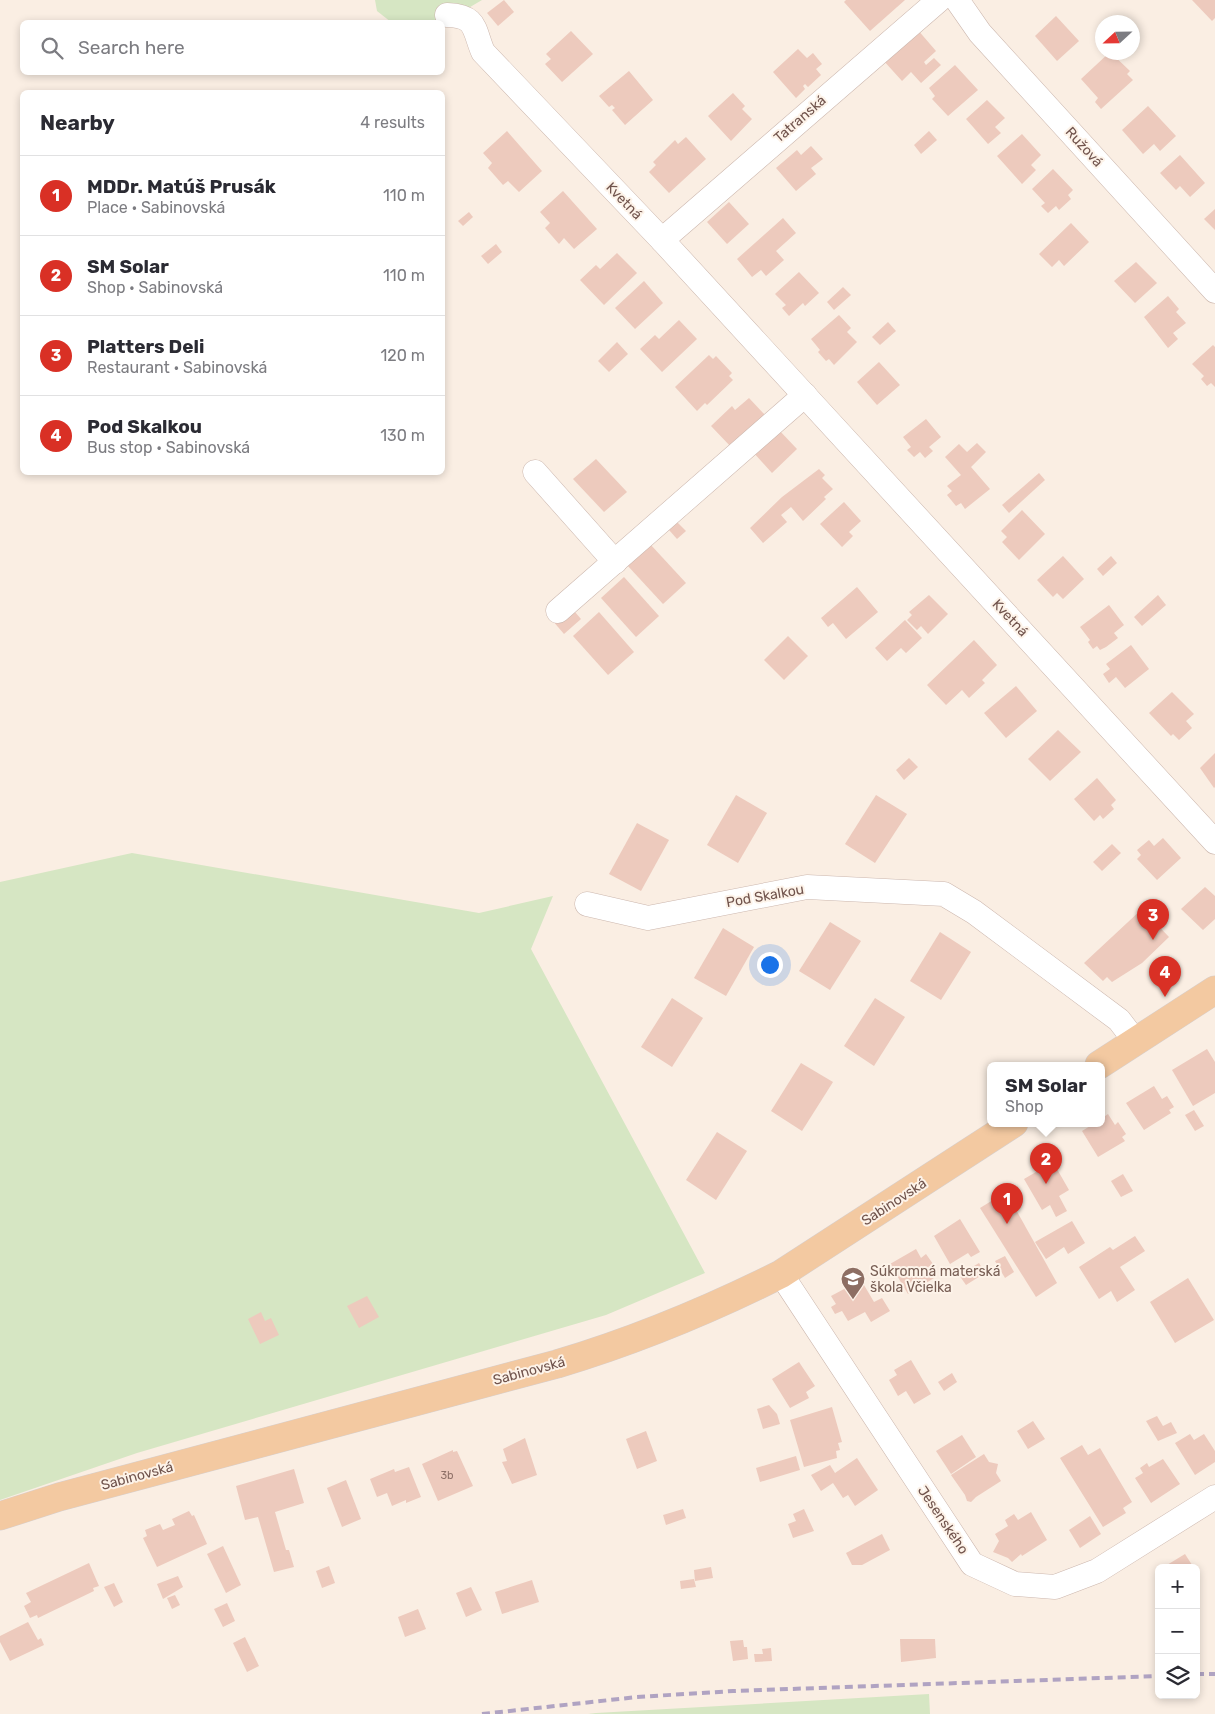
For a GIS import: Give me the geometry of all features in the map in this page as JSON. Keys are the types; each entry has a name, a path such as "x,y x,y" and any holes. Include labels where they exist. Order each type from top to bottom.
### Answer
{"main road":[{"path":"1104,1062 1215,990"},
{"name":"Sabinovská","path":"0,1516 59,1497 587,1355 680,1321 781,1274 1008,1127"}],"street":[{"name":"Tatranská","path":"662,240 939,0"},
{"name":"Ružová","path":"957,0 980,33 1215,291"},
{"name":"Kvetná","path":"447,15 463,15 473,23 483,52 662,240 1215,842"},
{"path":"558,611 804,395"},
{"path":"535,472 615,562"},
{"name":"Pod Skalkou","path":"587,904 648,918 807,887 944,894 974,912 1119,1020 1135,1041"},
{"name":"Jesenského","path":"781,1274 972,1564 1016,1584 1055,1586 1097,1571 1215,1497"}],"green space":[{"path":"375,0 482,0 445,22 445,20 388,20 377,11"},
{"path":"132,853 479,913 553,896 531,949 705,1273 606,1315 137,1453 0,1500 0,882"},
{"path":"929,1694 930,1714 588,1714 596,1713"}],"building":[{"path":"504,0 514,12 498,26 487,13"},
{"path":"846,0 905,0 870,31 844,2"},
{"path":"1192,0 1215,0 1215,18 1212,21"},
{"path":"1056,16 1079,41 1057,61 1035,36"},
{"path":"917,29 936,51 924,62 926,65 934,58 941,65 921,83 911,72 902,81 883,60"},
{"path":"571,31 593,54 562,82 545,64 551,59 546,54"},
{"path":"798,49 807,58 813,53 822,64 816,69 821,75 808,87 805,84 803,86 805,89 796,98 773,72"},
{"path":"1101,60 1118,60 1130,71 1127,74 1133,80 1101,109 1095,102 1098,98 1081,79"},
{"path":"955,65 978,90 948,116 932,99 935,96 929,88"},
{"path":"629,71 653,100 625,125 612,110 615,108 612,105 609,107 599,96"},
{"path":"733,93 745,106 742,109 752,119 731,141 708,116"},
{"path":"987,100 1005,118 995,127 1001,133 988,144 966,119"},
{"path":"1148,106 1176,136 1160,151 1154,144 1143,154 1122,130"},
{"path":"507,131 542,171 519,192 508,181 503,185 488,168 492,163 483,153"},
{"path":"929,131 937,140 921,154 914,145"},
{"path":"1022,134 1041,155 1031,165 1036,170 1022,184 997,156"},
{"path":"686,137 706,159 669,193 649,172 656,165 653,162 675,140 678,144"},
{"path":"811,146 823,159 811,168 816,174 796,191 776,168 797,150 801,155"},
{"path":"1180,155 1205,183 1190,197 1180,186 1176,190 1160,173"},
{"path":"1053,169 1073,190 1068,195 1071,199 1059,210 1056,206 1048,213 1041,206 1045,203 1032,189"},
{"path":"563,191 597,229 574,249 564,238 559,244 545,228 550,223 540,212"},
{"path":"729,202 749,224 727,244 707,222"},
{"path":"1215,209 1215,230 1204,219"},
{"path":"469,212 473,217 463,226 458,221"},
{"path":"783,218 796,233 776,251 784,260 766,276 761,270 752,277 737,259"},
{"path":"1071,223 1089,242 1064,266 1059,260 1052,267 1039,254"},
{"path":"496,244 502,252 488,264 481,256"},
{"path":"617,253 637,273 604,305 580,280 596,265 600,269"},
{"path":"1136,262 1157,283 1135,303 1114,281"},
{"path":"799,272 819,293 805,306 803,303 789,316 782,308 786,305 775,294"},
{"path":"644,281 663,303 635,329 615,308"},
{"path":"843,287 851,295 834,310 827,302"},
{"path":"1168,296 1179,309 1176,312 1186,323 1173,333 1178,339 1168,348 1144,317"},
{"path":"839,315 851,328 847,332 857,342 834,365 829,359 826,361 818,352 820,350 811,339"},
{"path":"679,320 697,339 662,372 640,349 655,335 659,339"},
{"path":"888,322 896,331 880,345 872,337"},
{"path":"617,342 628,354 609,372 598,361"},
{"path":"1213,345 1215,347 1215,387 1211,383 1207,386 1201,379 1204,376 1192,364"},
{"path":"709,355 713,359 716,356 732,373 729,376 733,380 707,405 705,403 697,411 675,387"},
{"path":"879,362 900,385 877,405 857,382"},
{"path":"749,398 766,416 732,448 711,426 732,406 735,410"},
{"path":"926,419 941,437 929,447 933,451 925,458 920,452 914,457 907,450 911,447 903,437"},
{"path":"778,429 797,449 772,473 753,452"},
{"path":"977,443 986,452 971,467 990,489 965,509 961,503 956,506 947,495 952,491 947,486 961,475 945,457 959,444 967,452"},
{"path":"596,459 627,492 604,512 573,479"},
{"path":"819,469 825,475 822,478 833,489 824,497 826,499 803,521 791,507 781,515 787,522 763,543 750,528 782,497"},
{"path":"1039,473 1045,480 1009,513 1002,505"},
{"path":"844,502 861,521 849,532 853,536 842,547 820,524"},
{"path":"1022,510 1045,534 1019,560 1002,542 1007,537 1001,531"},
{"path":"677,522 686,531 677,539 669,530"},
{"path":"650,544 686,583 663,604 627,565"},
{"path":"1063,556 1084,579 1063,599 1057,593 1053,597 1037,580"},
{"path":"1111,556 1117,563 1103,576 1097,569"},
{"path":"624,577 659,616 636,637 601,598"},
{"path":"857,587 878,612 846,639 833,623 828,627 821,618"},
{"path":"929,595 948,614 928,634 921,626 917,630 907,620 912,615 909,612"},
{"path":"1158,595 1166,605 1142,626 1134,617"},
{"path":"569,605 581,619 564,634 552,620"},
{"path":"1109,605 1124,625 1114,633 1118,638 1100,650 1097,646 1093,649 1088,642 1090,640 1080,627"},
{"path":"599,612 634,652 608,675 573,636"},
{"path":"905,620 922,638 906,653 901,648 887,661 875,648"},
{"path":"788,636 808,656 784,680 764,660"},
{"path":"974,640 997,665 982,680 985,683 969,698 962,690 946,705 927,685"},
{"path":"1131,645 1149,669 1125,688 1116,677 1109,683 1103,674 1110,669 1106,664"},
{"path":"1016,686 1037,711 1006,738 984,713"},
{"path":"1172,692 1194,714 1186,721 1192,728 1179,740 1173,734 1171,736 1149,713"},
{"path":"1058,730 1081,752 1050,781 1028,759"},
{"path":"1215,753 1215,787 1214,788 1200,768"},
{"path":"909,758 918,767 904,780 896,770"},
{"path":"1097,778 1116,800 1111,805 1114,809 1103,819 1100,815 1094,821 1074,799"},
{"path":"736,795 767,813 738,863 707,845"},
{"path":"876,795 907,814 875,863 845,844"},
{"path":"637,823 669,840 641,891 609,874"},
{"path":"1163,838 1181,858 1157,880 1137,859 1141,855 1137,850 1149,840 1154,846"},
{"path":"1112,844 1121,853 1102,871 1093,862"},
{"path":"1205,887 1215,896 1215,919 1203,930 1181,909"},
{"path":"1142,909 1169,937 1142,963 1112,982 1107,977 1103,981 1084,963"},
{"path":"830,922 861,941 830,990 799,971"},
{"path":"723,928 754,947 726,996 694,978"},
{"path":"940,932 971,952 941,1000 910,981"},
{"path":"672,998 703,1018 672,1067 641,1047"},
{"path":"875,998 905,1017 874,1066 844,1046"},
{"path":"1207,1049 1215,1062 1215,1093 1193,1106 1172,1070"},
{"path":"801,1063 833,1082 802,1131 771,1111"},
{"path":"1154,1086 1162,1099 1167,1096 1174,1107 1169,1110 1171,1113 1144,1130 1126,1103"},
{"path":"1194,1110 1204,1126 1195,1131 1185,1115"},
{"path":"1108,1114 1115,1125 1118,1122 1126,1134 1122,1137 1125,1141 1098,1157 1082,1131 1088,1127 1105,1127 1105,1116"},
{"path":"717,1132 747,1151 716,1200 686,1180"},
{"path":"1053,1162 1069,1190 1059,1196 1067,1211 1056,1217 1050,1205 1042,1210 1024,1179"},
{"path":"1123,1174 1133,1191 1121,1197 1111,1181"},
{"path":"1006,1192 1057,1283 1036,1297 980,1208"},
{"path":"960,1219 980,1252 971,1257 968,1253 950,1264 934,1236"},
{"path":"1072,1221 1085,1243 1068,1254 1064,1247 1046,1259 1035,1242"},
{"path":"1135,1236 1145,1251 1120,1267 1135,1290 1117,1302 1111,1291 1099,1299 1079,1267 1110,1247 1113,1250"},
{"path":"916,1249 921,1258 926,1254 933,1264 928,1267 934,1278 908,1294 890,1264"},
{"path":"1005,1256 1014,1272 1005,1278 995,1261"},
{"path":"979,1263 985,1273 966,1285 959,1275"},
{"path":"1188,1278 1214,1320 1175,1343 1150,1302"},
{"name":"Súkromná materská škola Včielka","path":"861,1280 874,1302 882,1298 890,1311 871,1322 865,1312 848,1321 842,1311 835,1314 831,1307 836,1304 831,1296"},
{"path":"367,1296 379,1317 359,1328 347,1306"},
{"path":"261,1312 265,1321 271,1318 279,1335 260,1344 248,1319"},
{"path":"911,1360 931,1394 914,1404 906,1391 898,1396 889,1380 897,1375 894,1370"},
{"path":"799,1362 815,1386 806,1392 809,1398 790,1408 772,1379"},
{"path":"952,1373 957,1382 944,1391 938,1382"},
{"path":"769,1405 777,1414 780,1424 763,1429 757,1409"},
{"path":"832,1407 842,1442 838,1443 840,1450 836,1451 837,1458 804,1467 790,1420"},
{"path":"1157,1416 1163,1426 1171,1422 1177,1433 1158,1441 1146,1421"},
{"path":"1033,1421 1045,1439 1028,1449 1017,1431"},
{"path":"646,1431 657,1461 637,1469 626,1439"},
{"path":"1190,1434 1194,1440 1204,1434 1215,1451 1215,1462 1195,1475 1175,1443"},
{"path":"962,1435 976,1457 951,1474 936,1451"},
{"path":"525,1438 537,1475 512,1484 502,1462 507,1461 503,1449"},
{"path":"1082,1445 1088,1455 1100,1448 1132,1502 1123,1508 1126,1513 1103,1527 1060,1458"},
{"path":"453,1450 453,1452 457,1451 473,1486 438,1501 422,1464"},
{"path":"984,1454 989,1462 998,1464 996,1473 1001,1481 971,1502 967,1501 951,1475"},
{"path":"796,1456 800,1470 760,1482 756,1468"},
{"path":"857,1458 878,1490 855,1506 848,1495 843,1498 833,1483 821,1491 811,1475 830,1465 835,1473"},
{"path":"1163,1459 1180,1484 1151,1503 1135,1478 1143,1473 1140,1468 1147,1463 1149,1467"},
{"path":"409,1467 421,1497 406,1503 406,1500 392,1506 387,1493 377,1497 370,1479 394,1469 395,1472"},
{"path":"294,1469 304,1503 275,1512 286,1550 289,1550 294,1567 274,1572 258,1517 245,1520 236,1486"},
{"path":"346,1480 361,1519 342,1527 327,1488"},
{"path":"683,1509 686,1518 666,1525 663,1515"},
{"path":"804,1509 814,1531 793,1538 788,1524 796,1521 793,1514"},
{"path":"189,1511 192,1516 194,1515 207,1544 157,1567 143,1538 147,1536 145,1530 160,1524 163,1530 175,1525 172,1519"},
{"path":"1031,1512 1047,1540 1022,1556 1021,1554 1012,1562 1008,1558 993,1552 999,1541 995,1534 1008,1526 1005,1520 1014,1514 1018,1520"},
{"path":"1090,1516 1101,1534 1080,1548 1069,1530"},
{"path":"882,1534 890,1550 862,1565 852,1565 846,1553"},
{"path":"223,1546 241,1585 226,1593 207,1554"},
{"path":"1185,1554 1191,1564 1169,1564"},
{"path":"89,1563 99,1586 93,1588 94,1591 38,1618 37,1615 30,1618 24,1606 31,1602 26,1593"},
{"path":"329,1566 335,1583 322,1588 316,1571"},
{"path":"711,1567 713,1578 695,1581 694,1570"},
{"path":"178,1576 183,1587 163,1599 157,1584"},
{"path":"694,1579 696,1587 681,1589 680,1581"},
{"path":"532,1580 539,1602 502,1614 495,1592"},
{"path":"114,1583 123,1602 114,1607 104,1587"},
{"path":"471,1587 482,1610 466,1617 456,1593"},
{"path":"175,1595 180,1605 172,1609 167,1598"},
{"path":"227,1603 235,1621 223,1627 214,1609"},
{"path":"418,1609 426,1629 405,1637 398,1617"},
{"path":"28,1622 38,1640 41,1638 44,1645 10,1661 0,1642 0,1636"},
{"path":"245,1637 259,1666 247,1672 233,1643"},
{"path":"900,1639 935,1639 936,1658 901,1662"},
{"path":"743,1640 744,1647 747,1647 748,1659 733,1661 730,1641"},
{"path":"771,1648 772,1661 755,1662 754,1654 763,1654 762,1649"}],"railway":[{"path":"1200,1674 1215,1674"},
{"path":"482,1714 637,1697 733,1691 1155,1676"}],"place":[{"name":"Platters Deli","path":"1153,940"},
{"name":"Pod Skalkou","path":"1165,997"},
{"name":"SM Solar","path":"1046,1184"},
{"name":"MDDr. Matúš Prusák","path":"1007,1224"},
{"name":"Súkromná materská škola Včielka","path":"853,1300"}]}
